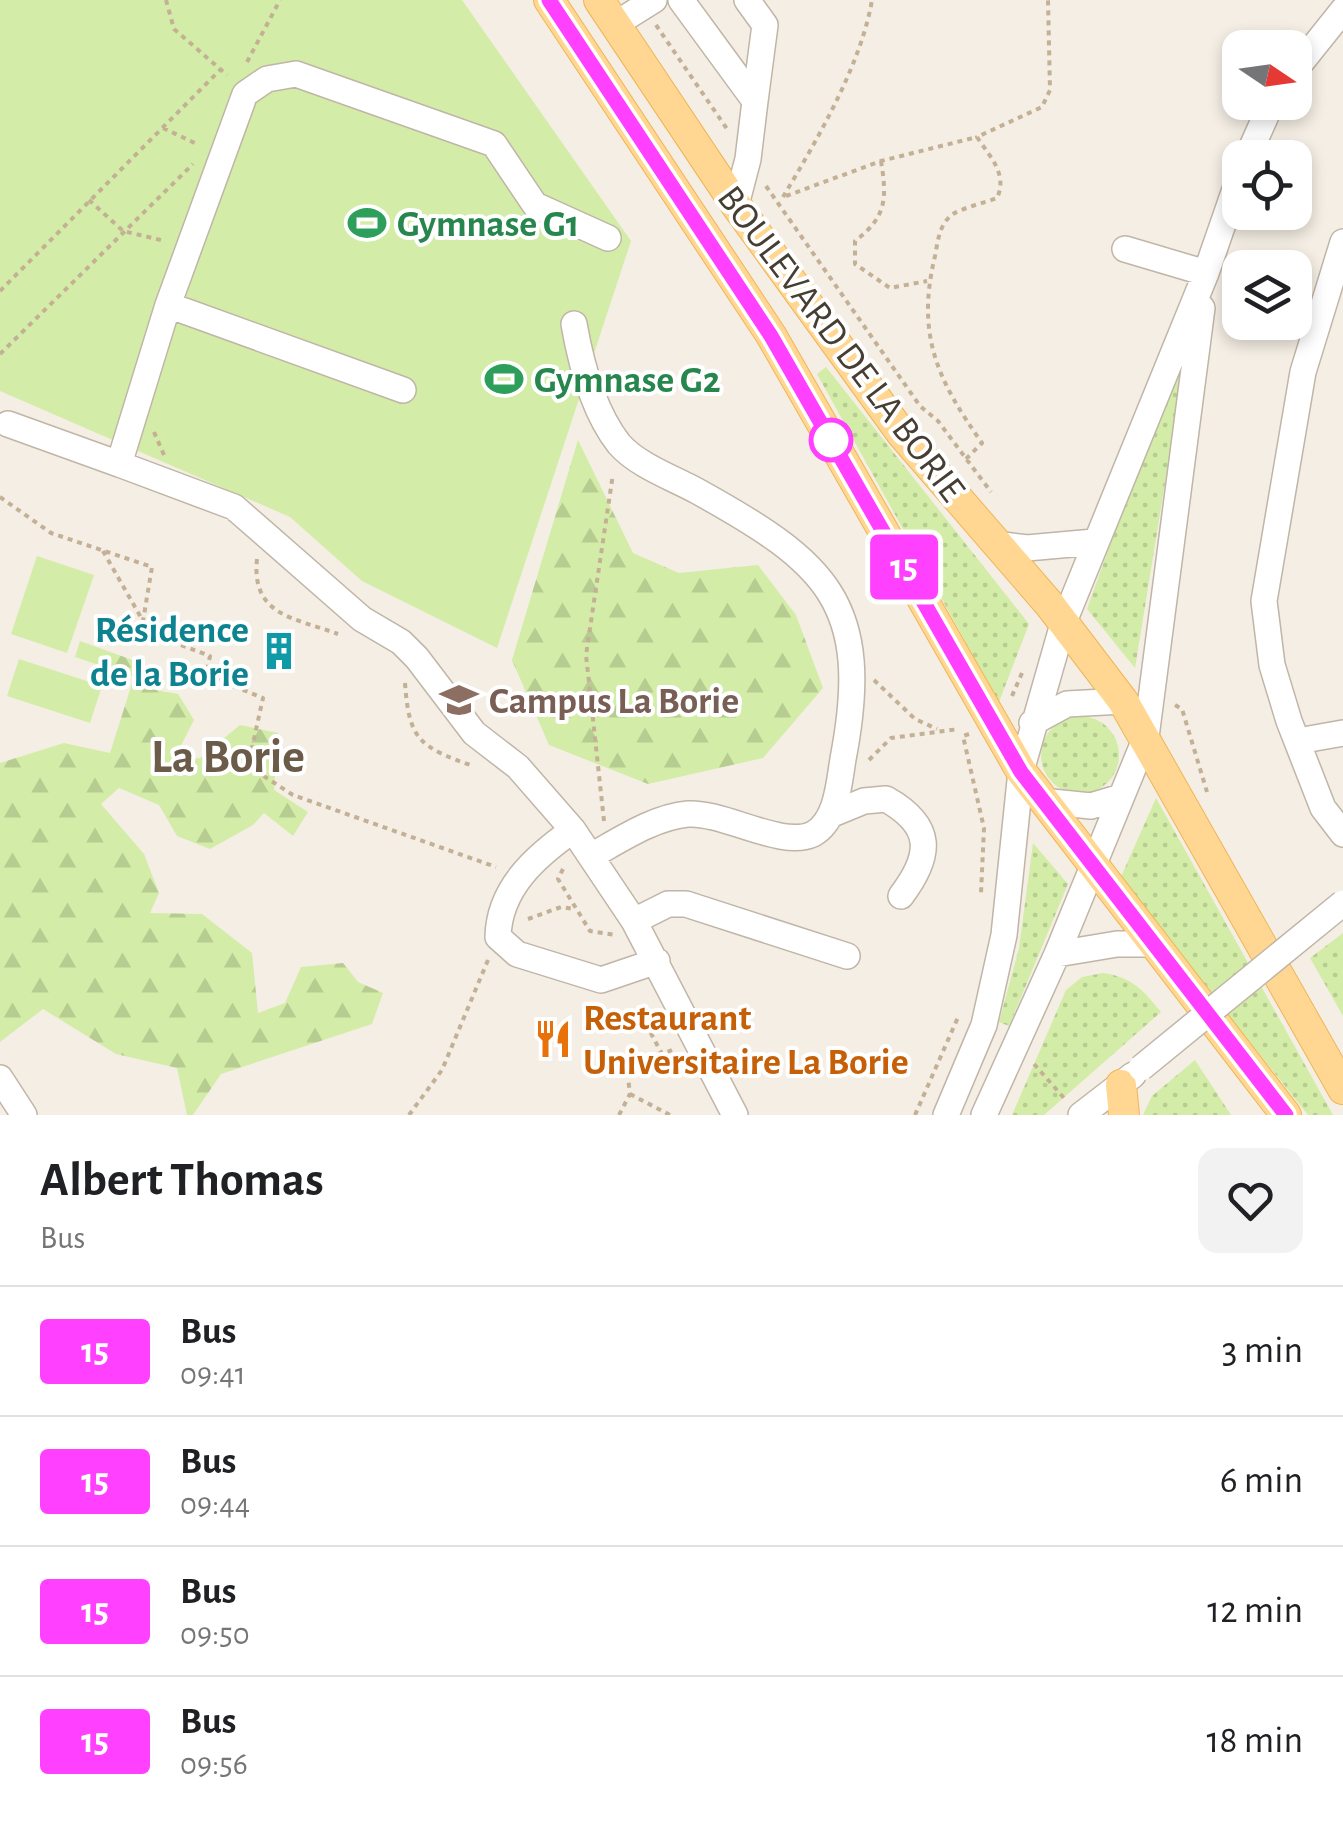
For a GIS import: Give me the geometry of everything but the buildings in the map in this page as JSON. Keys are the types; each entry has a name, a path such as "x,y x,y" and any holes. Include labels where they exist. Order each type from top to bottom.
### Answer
{"main road":[{"name":"BOULEVARD DE LA BORIE","path":"550,0 771,336 1021,772 1286,1115"},
{"name":"BOULEVARD DE LA BORIE","path":"606,13 736,205 902,434 1123,701 1343,1089"},
{"path":"1193,994 1265,1115"}],"street":[{"path":"681,0 755,102"},
{"path":"736,205 748,158 765,25 747,0"},
{"path":"606,13 649,3"},
{"path":"1312,49 1343,10"},
{"path":"119,464 138,393 245,94 267,79 296,74 494,144 535,205 608,238"},
{"path":"946,1115 984,1025 1004,935 1011,834 1032,723 1094,542 1222,227"},
{"path":"1343,242 1302,372 1264,602 1272,665 1323,808 1343,834"},
{"path":"1125,249 1206,273"},
{"path":"984,1115 1057,954 1146,737 1206,273"},
{"path":"168,305 403,390"},
{"path":"574,324 582,366 620,444 802,556 837,611 854,660 854,696 839,781 823,827 797,838 718,816 684,814 651,824 600,851"},
{"path":"8,424 234,507 362,620 402,642 474,733 518,768 566,835 600,851 623,920 657,961 735,1115"},
{"path":"996,544 1027,548 1094,542"},
{"path":"1032,723 1066,704 1123,701"},
{"path":"997,732 1011,834"},
{"path":"1298,740 1343,733"},
{"path":"1042,801 1082,807 1121,798"},
{"path":"830,816 864,801 886,799 916,822 923,835 922,862 901,896"},
{"path":"566,835 521,876 504,902 498,934 504,947 601,980 657,961"},
{"path":"1074,1108 1129,1090 1343,903"},
{"path":"623,920 668,904 686,904 847,956"},
{"path":"1057,954 1117,944 1152,944"},
{"path":"0,1078 24,1115"}],"path":[{"path":"166,0 174,29 245,94"},
{"path":"245,94 246,64 280,0"},
{"path":"872,0 866,35 816,142 783,197 881,161 978,137 1042,108 1050,90 1048,0"},
{"path":"649,3 748,158 920,406 966,459 997,503"},
{"path":"0,292 220,69"},
{"path":"163,128 207,150"},
{"path":"966,459 982,443 935,364 925,323 929,281 942,226 953,214 997,198 1002,188 1001,173 978,137"},
{"path":"881,161 886,193 875,226 855,240 854,264 890,288 929,281"},
{"path":"0,354 193,164"},
{"path":"89,200 123,232 189,247"},
{"path":"138,393 180,486"},
{"path":"600,851 599,794 586,655 620,444"},
{"path":"0,496 51,533 152,566 143,621"},
{"path":"103,550 143,621 157,636 210,656 206,674 263,698 248,766 294,796 521,876"},
{"path":"257,558 257,589 271,608 349,638"},
{"path":"854,660 915,718 941,731"},
{"path":"405,678 410,724 418,739 440,754 489,771"},
{"path":"839,781 857,778 874,753 891,738 959,729"},
{"path":"980,908 984,828 963,736 997,732"},
{"path":"566,835 570,856 558,879 590,931 622,935 623,920"},
{"path":"409,1115 442,1070 498,934 561,907 576,910"},
{"path":"916,1115 963,998"},
{"path":"646,1024 662,1054 696,1041"},
{"path":"638,1052 624,1078 630,1094 670,1115"},
{"path":"1031,1062 1074,1108"},
{"path":"620,1115 630,1094"}],"green space":[{"path":"0,0 462,0 631,241 497,648 362,581 290,517 0,391"},
{"path":"1186,333 1189,335 1135,668 1087,609"},
{"path":"826,367 1029,624 999,702 817,374"},
{"path":"578,440 633,553 679,573 758,565 796,615 823,688 763,758 648,784 549,745 512,660"},
{"path":"37,556 94,575 67,653 11,634"},
{"path":"80,641 138,662 150,689 178,694 194,720 173,761 200,758 240,725 278,733 274,790 308,812 293,836 264,813 253,825 210,849 177,836 159,805 119,788 101,804 144,854 159,893 150,913 202,914 252,953 258,1013 285,1003 301,967 343,963 358,982 383,993 372,1024 221,1074 193,1115 187,1115 177,1068 116,1054 43,1009 0,1042 0,763 64,743 110,753 134,677 75,657"},
{"path":"19,659 102,686 90,723 7,696"},
{"path":"1080,716 1095,719 1107,728 1116,740 1116,770 1107,782 1095,791 1080,794 1065,791 1053,782 1044,770 1041,755 1044,740 1053,728 1065,719"},
{"path":"1156,798 1333,1115 1308,1115 1120,879"},
{"path":"1033,843 1068,884 1009,1026 999,1022 1019,948"},
{"path":"1343,933 1343,1016 1310,958"},
{"path":"1103,973 1136,986 1161,1012 1044,1115 1012,1115 1066,990 1082,977"},
{"path":"1195,1060 1231,1115 1143,1115 1152,1096"}],"bus line":[{"name":"15","path":"549,0 771,336 1021,772 1286,1115"}],"place":[{"name":"Gymnase G1","path":"367,223"},
{"name":"Gymnase G2","path":"504,379"},
{"name":"Résidence de la Borie","path":"279,651"},
{"name":"Campus La Borie","path":"459,700"},
{"name":"Restaurant Universitaire La Borie","path":"553,1039"}],"district":[{"name":"La Borie","path":"228,755"}]}
